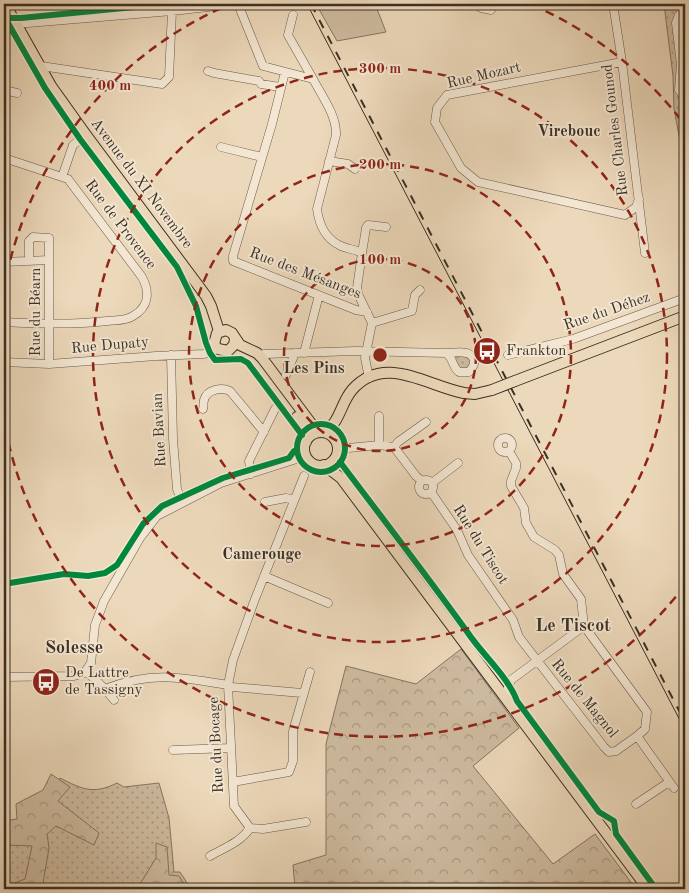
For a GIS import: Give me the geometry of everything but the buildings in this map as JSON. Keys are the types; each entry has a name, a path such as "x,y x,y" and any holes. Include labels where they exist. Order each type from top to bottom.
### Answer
{"main road":[{"name":"Avenue du XI Novembre","path":"5,4 52,86 86,135 206,296 219,331"},
{"path":"328,434 339,416 346,398 353,389 369,378 381,373 395,372 464,393 475,394 515,382 685,316"},
{"path":"337,454 330,464 314,464 304,452 306,442 304,427 257,362 248,354 236,350 221,351 216,347 214,340 216,333 219,331 229,331 240,345 257,353 312,426 328,434 337,454 341,478"},
{"path":"228,351 234,345 235,339"},
{"path":"306,442 312,434 328,434"},
{"path":"324,465 341,478 648,889"}],"street":[{"path":"4,27 16,24 237,4 263,66 260,81"},
{"path":"476,4 481,8 491,10"},
{"name":"Rue Charles Gounod","path":"613,4 622,62 645,253"},
{"path":"685,9 679,15 676,23 681,64 679,90 685,98"},
{"path":"41,66 162,84 169,78 172,11"},
{"path":"293,15 288,35 313,79 336,127 317,209 318,220 323,230 339,245 362,253"},
{"name":"Rue Mozart","path":"622,62 447,95 437,108 436,122 461,168 478,182 624,215 636,207 638,199"},
{"path":"263,66 313,79"},
{"path":"208,71 260,81 261,84 280,87"},
{"path":"221,146 262,158 285,72"},
{"path":"4,90 17,93"},
{"name":"Rue de Provence","path":"4,322 76,324 123,320 132,317 141,310 146,302 147,286 142,277 68,178 62,177 73,145 86,135"},
{"path":"4,158 62,177"},
{"name":"Rue des Mésanges","path":"262,158 233,256 234,261 356,310 367,312"},
{"path":"329,161 348,164 354,169"},
{"path":"369,378 366,369 366,352 372,323 357,288 366,228 368,225 386,227"},
{"name":"Rue du Béarn","path":"29,261 29,241 33,237 49,238 49,364"},
{"name":"Rue du Béarn","path":"4,262 50,260"},
{"path":"372,323 412,311 415,295 420,290"},
{"path":"304,353 319,295"},
{"name":"Rue du Déhez","path":"508,355 573,339 685,298"},
{"name":"Rue Dupaty","path":"4,362 49,364 206,354 216,347"},
{"path":"286,374 295,353"},
{"path":"264,354 446,353"},
{"name":"Rue Bavian","path":"171,355 173,438 177,489 182,502"},
{"path":"204,409 204,399 208,394 218,389 225,389 230,391 264,432"},
{"path":"250,474 249,461 275,409"},
{"path":"379,416 379,445"},
{"path":"337,454 379,445 394,447 426,422"},
{"name":"Rue du Tiscot","path":"394,447 422,481 419,485 421,492 426,494 431,492 457,530 468,555 513,620 518,637 536,662"},
{"path":"509,451 516,463 511,486 524,508 526,523 534,537 555,550 559,555 563,574 581,599 584,626"},
{"path":"4,676 74,676 86,671 91,663 98,614 112,585 150,524 164,511 221,483 306,456"},
{"path":"432,483 458,463"},
{"name":"Rue du Bocage","path":"250,828 234,806 228,685 233,660 304,476"},
{"path":"422,481 428,480 432,483"},
{"path":"431,492 433,488 432,483"},
{"path":"265,502 286,498 294,500"},
{"path":"264,576 328,603"},
{"name":"Rue de Magnol","path":"494,683 511,680 584,626 647,712 645,730 616,751 609,752 536,662"},
{"path":"86,671 114,700"},
{"path":"233,782 289,772 294,761 293,731 302,693 310,672"},
{"path":"105,689 120,683 157,676 193,678 232,687 302,693"},
{"path":"506,699 511,680"},
{"name":"Rue de Magnol","path":"636,804 671,785 637,736"},
{"path":"173,750 231,748"},
{"path":"210,856 234,843 246,834 250,828 263,829 306,822"}],"green space":[{"path":"316,4 375,4 386,32 337,41"},
{"path":"664,4 685,4 685,167 674,109 673,76"},
{"path":"453,355 468,356 472,362 468,369 460,370"},
{"path":"461,649 519,728 473,766 553,864 595,834 636,889 295,889 293,865 326,855 326,744 346,666 416,684"},
{"path":"51,774 70,787 58,801 99,833 94,845 56,826 47,834 49,848 42,889 4,889 4,887 25,879 32,846 4,845 4,821 17,819 16,804 43,790"},
{"path":"60,778 81,788 94,790 117,783 124,787 159,783 169,818 174,872 180,872 191,889 4,889 4,830 14,831"},
{"path":"156,843 167,847 169,875 179,876 187,889 137,889 156,858"}],"tram line":[{"path":"307,4 685,730"}],"railway":[{"path":"311,4 685,722"}],"cycle path":[{"path":"5,18 165,4"},
{"path":"4,16 45,88 80,139 177,267 196,306 210,353 215,360 241,359 248,363 302,435"},
{"path":"321,424 330,426 338,431 343,439 345,448 343,457 338,465 330,470 321,472 312,470 304,465 299,457 297,448 299,439 304,431 312,426 321,424"},
{"path":"4,584 64,574 88,576 105,573 117,565 143,524 162,506 223,478 289,458 297,450"},
{"path":"340,462 474,641 502,675 517,701 599,812 614,821 616,834 656,889"}],"place":[{"name":"Frankton","path":"487,351"},
{"name":"De Lattre de Tassigny","path":"46,682"}],"district":[{"name":"Virebouc","path":"569,132"},
{"name":"Les Pins","path":"314,369"},
{"name":"Camerouge","path":"262,555"},
{"name":"Le Tiscot","path":"573,626"},
{"name":"Solesse","path":"74,648"}]}
